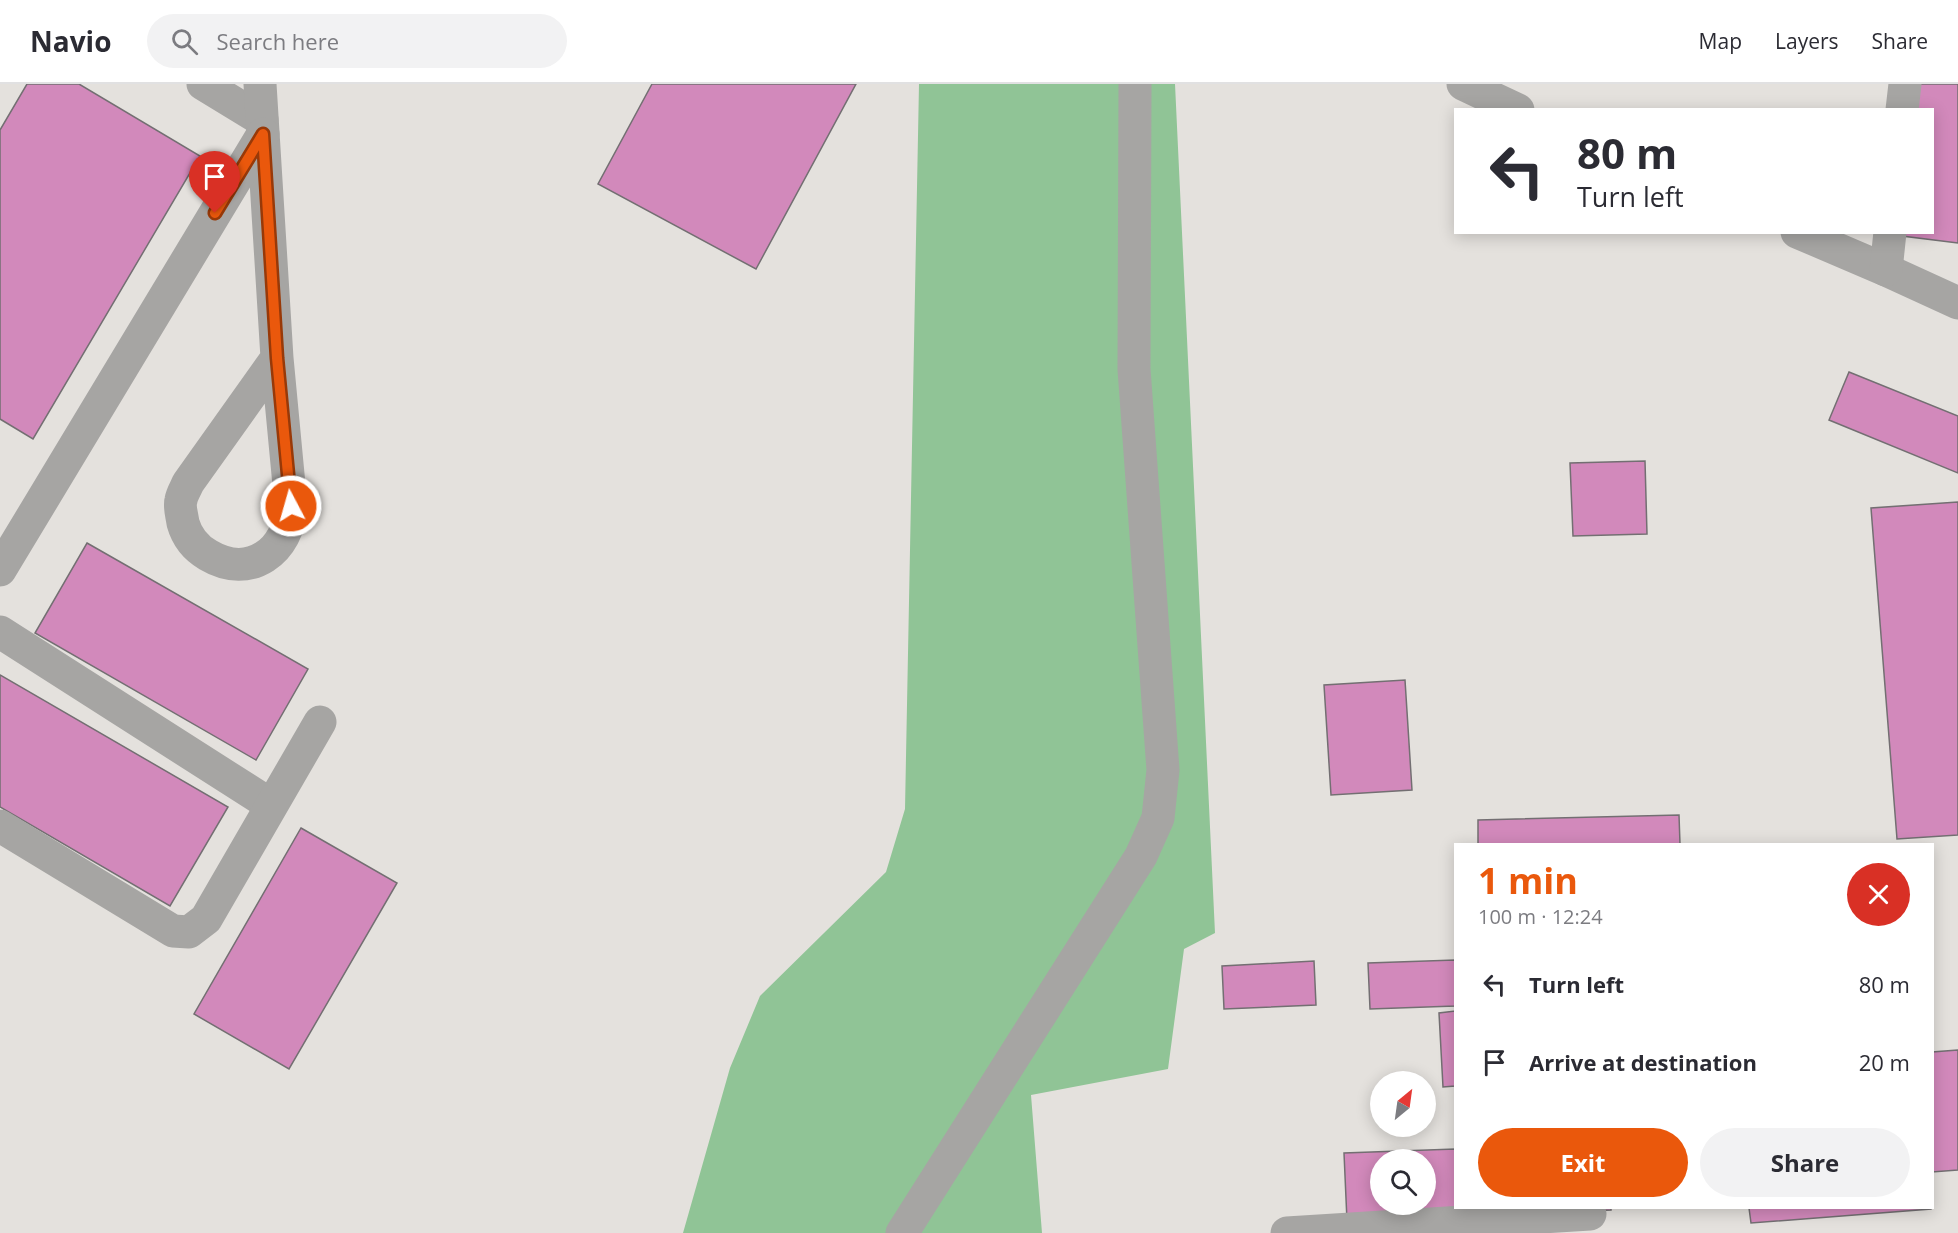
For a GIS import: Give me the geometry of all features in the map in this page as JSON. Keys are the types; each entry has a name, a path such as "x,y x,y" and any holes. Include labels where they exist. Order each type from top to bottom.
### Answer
{"street":[{"path":"203,84 262,127"},
{"path":"260,84 277,358 291,520 279,544 262,559 250,563 225,564 201,551 192,542 184,527 181,500 188,483 277,358"},
{"path":"902,1233 1141,856 1158,818 1164,770 1134,369 1135,84"},
{"path":"1463,84 1514,108"},
{"path":"1902,108 1905,84"},
{"path":"0,570 262,127"},
{"path":"1802,234 1958,303"},
{"path":"1886,270 1890,234"},
{"path":"0,632 272,805"},
{"path":"0,826 173,931 189,932 206,919 320,722"},
{"path":"1287,1233 1458,1228 1590,1214"}],"green space":[{"path":"919,84 1175,84 1215,933 1184,949 1168,1069 1031,1095 1042,1233 683,1233 730,1068 760,996 886,872 905,809"}],"building":[{"path":"27,84 79,84 200,156 33,439 0,419 0,130"},
{"path":"652,84 856,84 756,269 598,184"},
{"path":"1920,84 1958,84 1958,243 1902,236 1902,234 1934,234 1934,108 1917,108"},
{"path":"1849,372 1958,416 1958,473 1829,420"},
{"path":"1645,461 1647,534 1573,536 1570,463"},
{"path":"1958,502 1958,835 1897,839 1871,508"},
{"path":"87,543 308,669 256,760 35,633"},
{"path":"0,675 228,807 170,906 0,807"},
{"path":"1405,680 1412,790 1331,795 1324,685"},
{"path":"1679,815 1680,843 1478,843 1478,820"},
{"path":"301,828 397,883 289,1069 194,1014"},
{"path":"1454,960 1454,1006 1370,1009 1368,963"},
{"path":"1314,961 1316,1005 1224,1009 1222,966"},
{"path":"1454,1011 1454,1086 1443,1087 1439,1013"},
{"path":"1958,1050 1958,1170 1934,1172 1934,1052"},
{"path":"1454,1149 1454,1209 1611,1210 1347,1221 1344,1153 1370,1152 1370,1215 1436,1215 1436,1150"},
{"path":"1749,1209 1931,1209 1751,1223"}],"route":[{"path":"215,213 263,134 277,358 291,506"}]}
